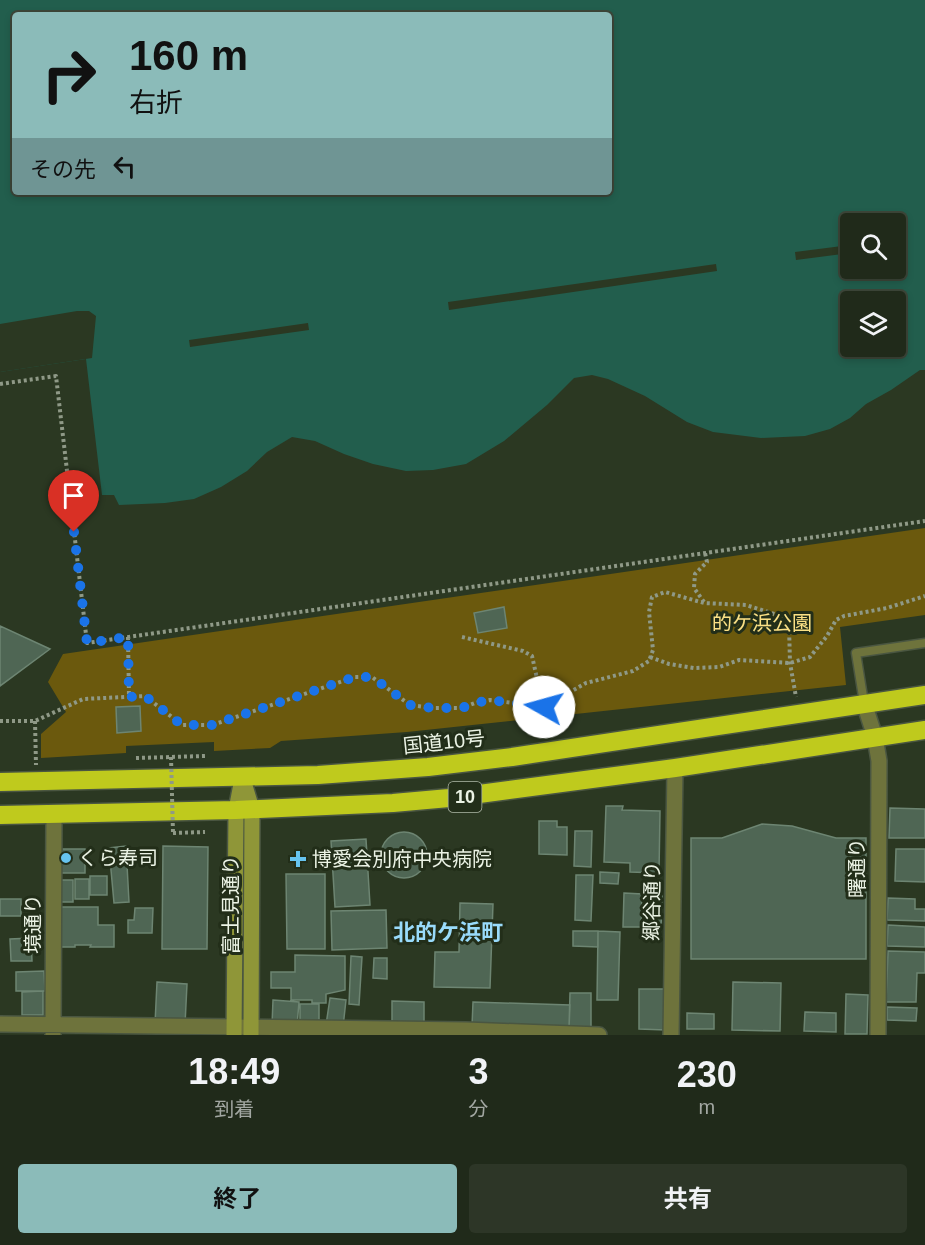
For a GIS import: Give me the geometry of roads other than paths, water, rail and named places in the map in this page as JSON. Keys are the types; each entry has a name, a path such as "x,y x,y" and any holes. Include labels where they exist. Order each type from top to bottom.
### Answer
{"highway":[{"name":"国道10号","path":"0,782 318,775 428,767 512,757 925,695"},
{"name":"10","path":"0,815 244,810 450,798 675,768 925,730"}],"street":[{"name":"曙通り","path":"864,703 875,737 879,761 878,1035"},
{"name":"郷谷通り","path":"672,1035 675,768"},
{"name":"富士見通り","path":"242,776 251,1031"},
{"name":"富士見通り","path":"234,1031 235,850 244,810"},
{"name":"境通り","path":"53,1030 54,814"},
{"path":"0,1024 53,1030 599,1035"}],"lane":[{"path":"864,703 856,653 925,643"}],"water":[{"path":"0,0 925,0 925,370 920,370 866,404 850,418 830,429 805,436 761,438 713,432 687,422 645,396 608,379 592,375 574,378 547,405 504,441 466,464 433,470 406,471 373,464 315,441 292,437 267,452 247,471 221,487 194,499 119,505 114,495 102,495 86,359 0,372"}],"place":[{"name":"くら寿司","path":"66,858"},
{"name":"博愛会別府中央病院","path":"298,859"}],"district":[{"name":"北的ケ浜町","path":"448,932"}],"park label":[{"name":"的ケ浜公園","path":"762,623"}]}
